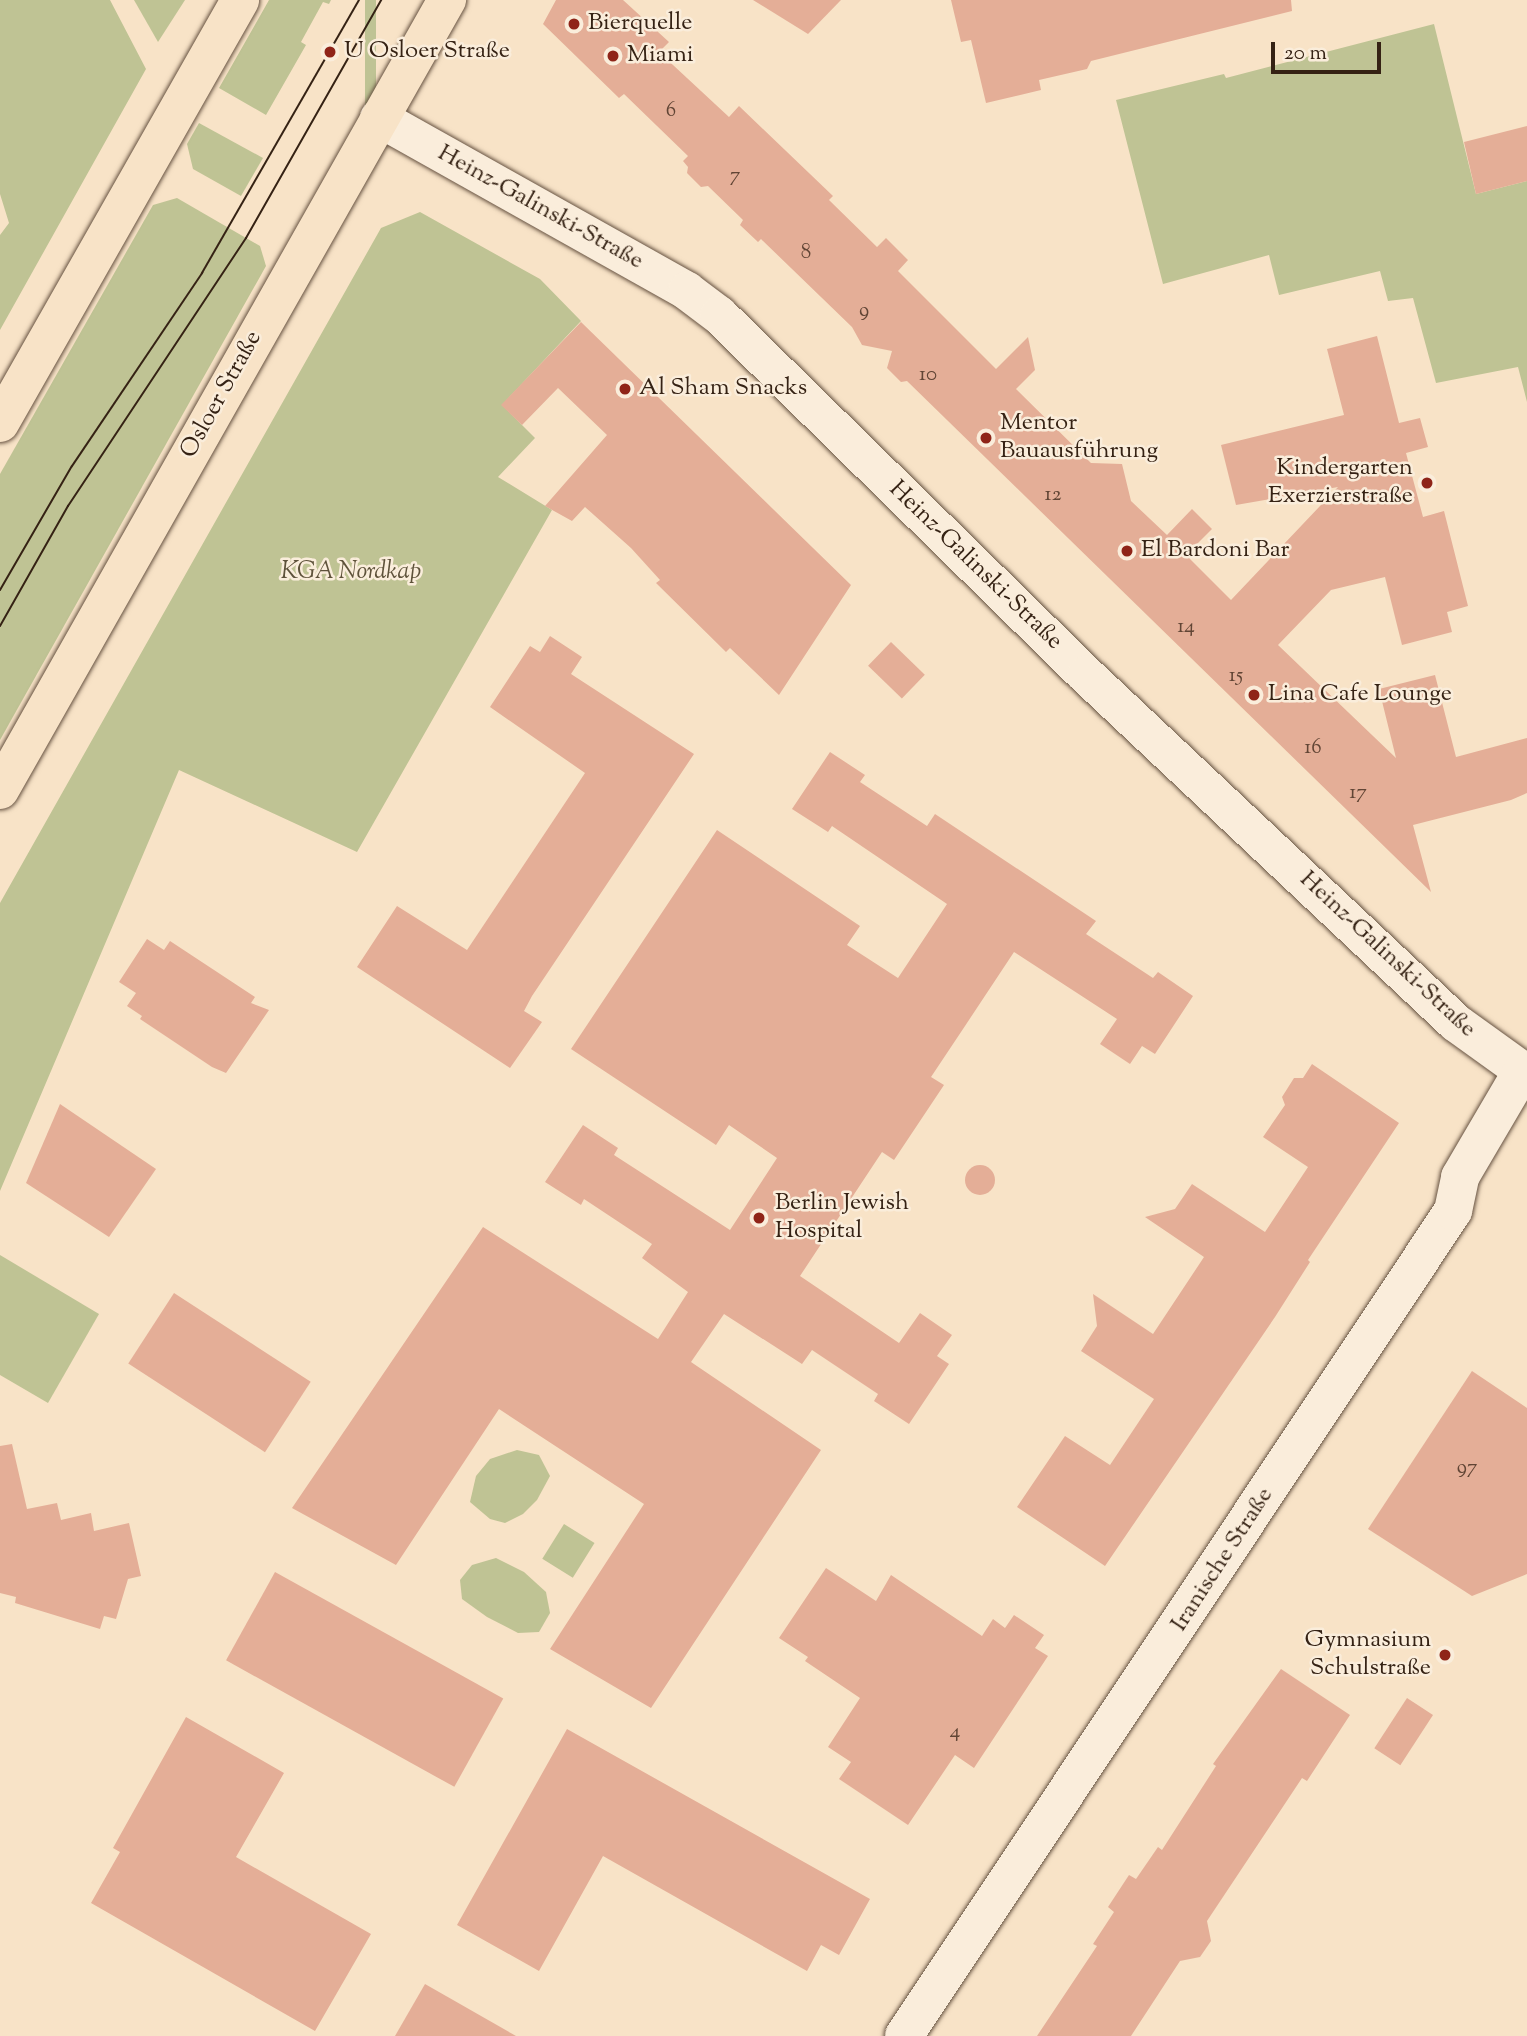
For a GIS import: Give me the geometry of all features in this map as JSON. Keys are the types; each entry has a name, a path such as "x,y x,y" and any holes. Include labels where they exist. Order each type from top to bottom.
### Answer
{"main road":[{"path":"0,423 240,0"},
{"name":"Osloer Straße","path":"0,790 447,0"}],"street":[{"name":"Heinz-Galinski-Straße","path":"379,118 687,291 719,315 1086,675 1456,1023 1524,1074"},
{"name":"Iranische Straße","path":"904,2036 1453,1211 1460,1177 1524,1074"}],"green space":[{"path":"0,0 110,0 146,69 0,330 0,235 9,223 0,194"},
{"path":"134,0 185,0 158,42"},
{"path":"269,0 331,0 329,4 323,2 301,42 306,45 266,115 219,88"},
{"path":"365,0 376,0 376,148 365,148"},
{"path":"1434,24 1476,194 1527,181 1527,402 1518,367 1436,383 1413,298 1388,301 1380,271 1279,295 1269,255 1163,284 1116,100 1224,74 1226,78"},
{"path":"199,123 263,158 241,196 193,169 187,144"},
{"path":"177,198 260,246 266,266 0,740 0,474 153,205"},
{"name":"KGA Nordkap","path":"420,212 540,279 581,321 502,405 535,438 498,477 552,510 357,852 179,770 0,1191 0,903 381,228"},
{"path":"0,1255 99,1314 48,1403 0,1375"},
{"path":"517,1450 539,1455 550,1476 537,1500 523,1514 505,1523 490,1519 470,1502 476,1476 490,1459"},
{"path":"564,1524 595,1543 573,1578 542,1559"},
{"path":"496,1558 524,1572 546,1592 550,1613 539,1632 518,1633 487,1617 462,1599 460,1580 472,1565"}],"building":[{"path":"556,0 623,0 669,42 659,52 729,117 739,106 833,196 829,200 877,247 886,238 908,260 898,271 996,369 1028,337 1035,370 1016,389 1091,463 1122,464 1131,501 1167,535 1192,509 1212,529 1186,555 1231,600 1338,487 1236,505 1221,445 1344,415 1327,349 1377,336 1399,423 1420,418 1428,447 1406,453 1423,517 1444,511 1468,606 1447,612 1452,632 1402,645 1385,577 1331,590 1278,645 1396,758 1379,689 1435,675 1456,757 1527,738 1527,793 1511,800 1413,825 1431,892 907,381 901,382 887,368 892,351 862,345 852,327 761,239 758,242 740,225 743,220 708,186 701,187 687,173 688,167 683,161 688,156 624,94 619,98 543,24"},
{"path":"753,0 841,0 808,34"},
{"path":"951,0 1291,0 1292,11 1091,61 1087,69 1039,80 1041,90 986,103 971,40 961,42"},
{"path":"1527,126 1527,181 1476,194 1464,142"},
{"path":"581,322 851,585 779,695 730,648 726,652 656,583 660,580 631,548 585,507 572,521 545,506 607,435 558,388 522,425 501,405"},
{"path":"550,636 582,657 571,674 694,754 532,996 524,1011 542,1022 510,1068 357,967 397,906 467,950 585,773 490,707 530,646 540,652"},
{"path":"891,642 925,675 902,698 868,666"},
{"path":"830,752 865,775 860,782 927,826 935,814 1096,921 1086,934 1153,978 1158,972 1193,996 1155,1054 1142,1046 1130,1064 1100,1044 1117,1019 1014,952 931,1077 944,1085 894,1160 882,1152 800,1276 899,1343 920,1313 952,1335 937,1356 949,1364 909,1424 874,1401 878,1394 812,1350 802,1364 724,1314 691,1362 821,1450 651,1708 550,1649 644,1504 499,1409 396,1565 292,1508 483,1227 658,1339 688,1292 642,1258 652,1244 584,1199 581,1205 545,1182 583,1125 618,1148 614,1155 730,1230 777,1158 729,1125 716,1145 571,1049 717,830 860,926 847,945 898,978 947,904 832,826 828,832 792,809"},
{"path":"147,939 164,950 170,941 255,997 251,1003 269,1010 226,1073 212,1067 140,1019 142,1016 127,1006 136,993 119,982"},
{"path":"1312,1064 1399,1123 1308,1260 1310,1262 1275,1317 1105,1566 1017,1507 1065,1436 1110,1465 1154,1399 1081,1351 1097,1326 1093,1294 1153,1334 1204,1257 1145,1217 1175,1209 1192,1184 1265,1232 1308,1167 1263,1137 1285,1105 1282,1097 1294,1078 1303,1078"},
{"path":"60,1104 156,1169 109,1237 26,1183"},
{"path":"980,1165 986,1166 994,1174 994,1186 986,1194 980,1195 974,1194 966,1186 965,1180 966,1174 974,1166"},
{"path":"174,1293 311,1382 265,1452 128,1363"},
{"path":"1472,1371 1527,1408 1527,1574 1472,1596 1368,1529"},
{"path":"12,1444 27,1509 57,1503 61,1520 91,1513 94,1531 129,1523 141,1576 128,1579 116,1619 104,1616 100,1629 15,1603 16,1597 0,1593 0,1446"},
{"path":"826,1568 876,1601 891,1575 982,1636 993,1619 1005,1628 1014,1615 1044,1635 1035,1648 1048,1656 974,1768 955,1755 908,1825 839,1779 851,1762 828,1747 860,1698 805,1661 808,1657 779,1638"},
{"path":"275,1572 503,1699 454,1787 226,1660"},
{"path":"1281,1669 1350,1715 1307,1781 1302,1778 1207,1921 1211,1941 1200,1957 1180,1961 1131,2036 1037,2036 1097,1946 1093,1944 1114,1912 1108,1907 1129,1875 1136,1879 1158,1847 1162,1850 1216,1766 1213,1764"},
{"path":"1407,1698 1433,1715 1400,1765 1374,1748"},
{"path":"186,1717 284,1773 236,1857 371,1934 315,2031 91,1903 120,1852 113,1848"},
{"path":"567,1729 870,1899 839,1955 821,1945 807,1971 603,1856 539,1971 457,1925"},
{"path":"425,1984 516,2036 395,2036"}],"tram line":[{"path":"0,590 72,466 202,273 359,0"},
{"path":"0,626 68,506 246,238 381,0"}],"place":[{"name":"Bierquelle","path":"574,24"},
{"name":"U Osloer Straße","path":"330,52"},
{"name":"Miami","path":"613,56"},
{"name":"Al Sham Snacks","path":"625,389"},
{"name":"Mentor Bauausführung","path":"986,438"},
{"name":"Kindergarten Exerzierstraße","path":"1427,483"},
{"name":"El Bardoni Bar","path":"1127,551"},
{"name":"Lina Cafe Lounge","path":"1254,695"},
{"name":"Berlin Jewish Hospital","path":"759,1218"},
{"name":"Gymnasium Schulstraße","path":"1445,1655"}]}
